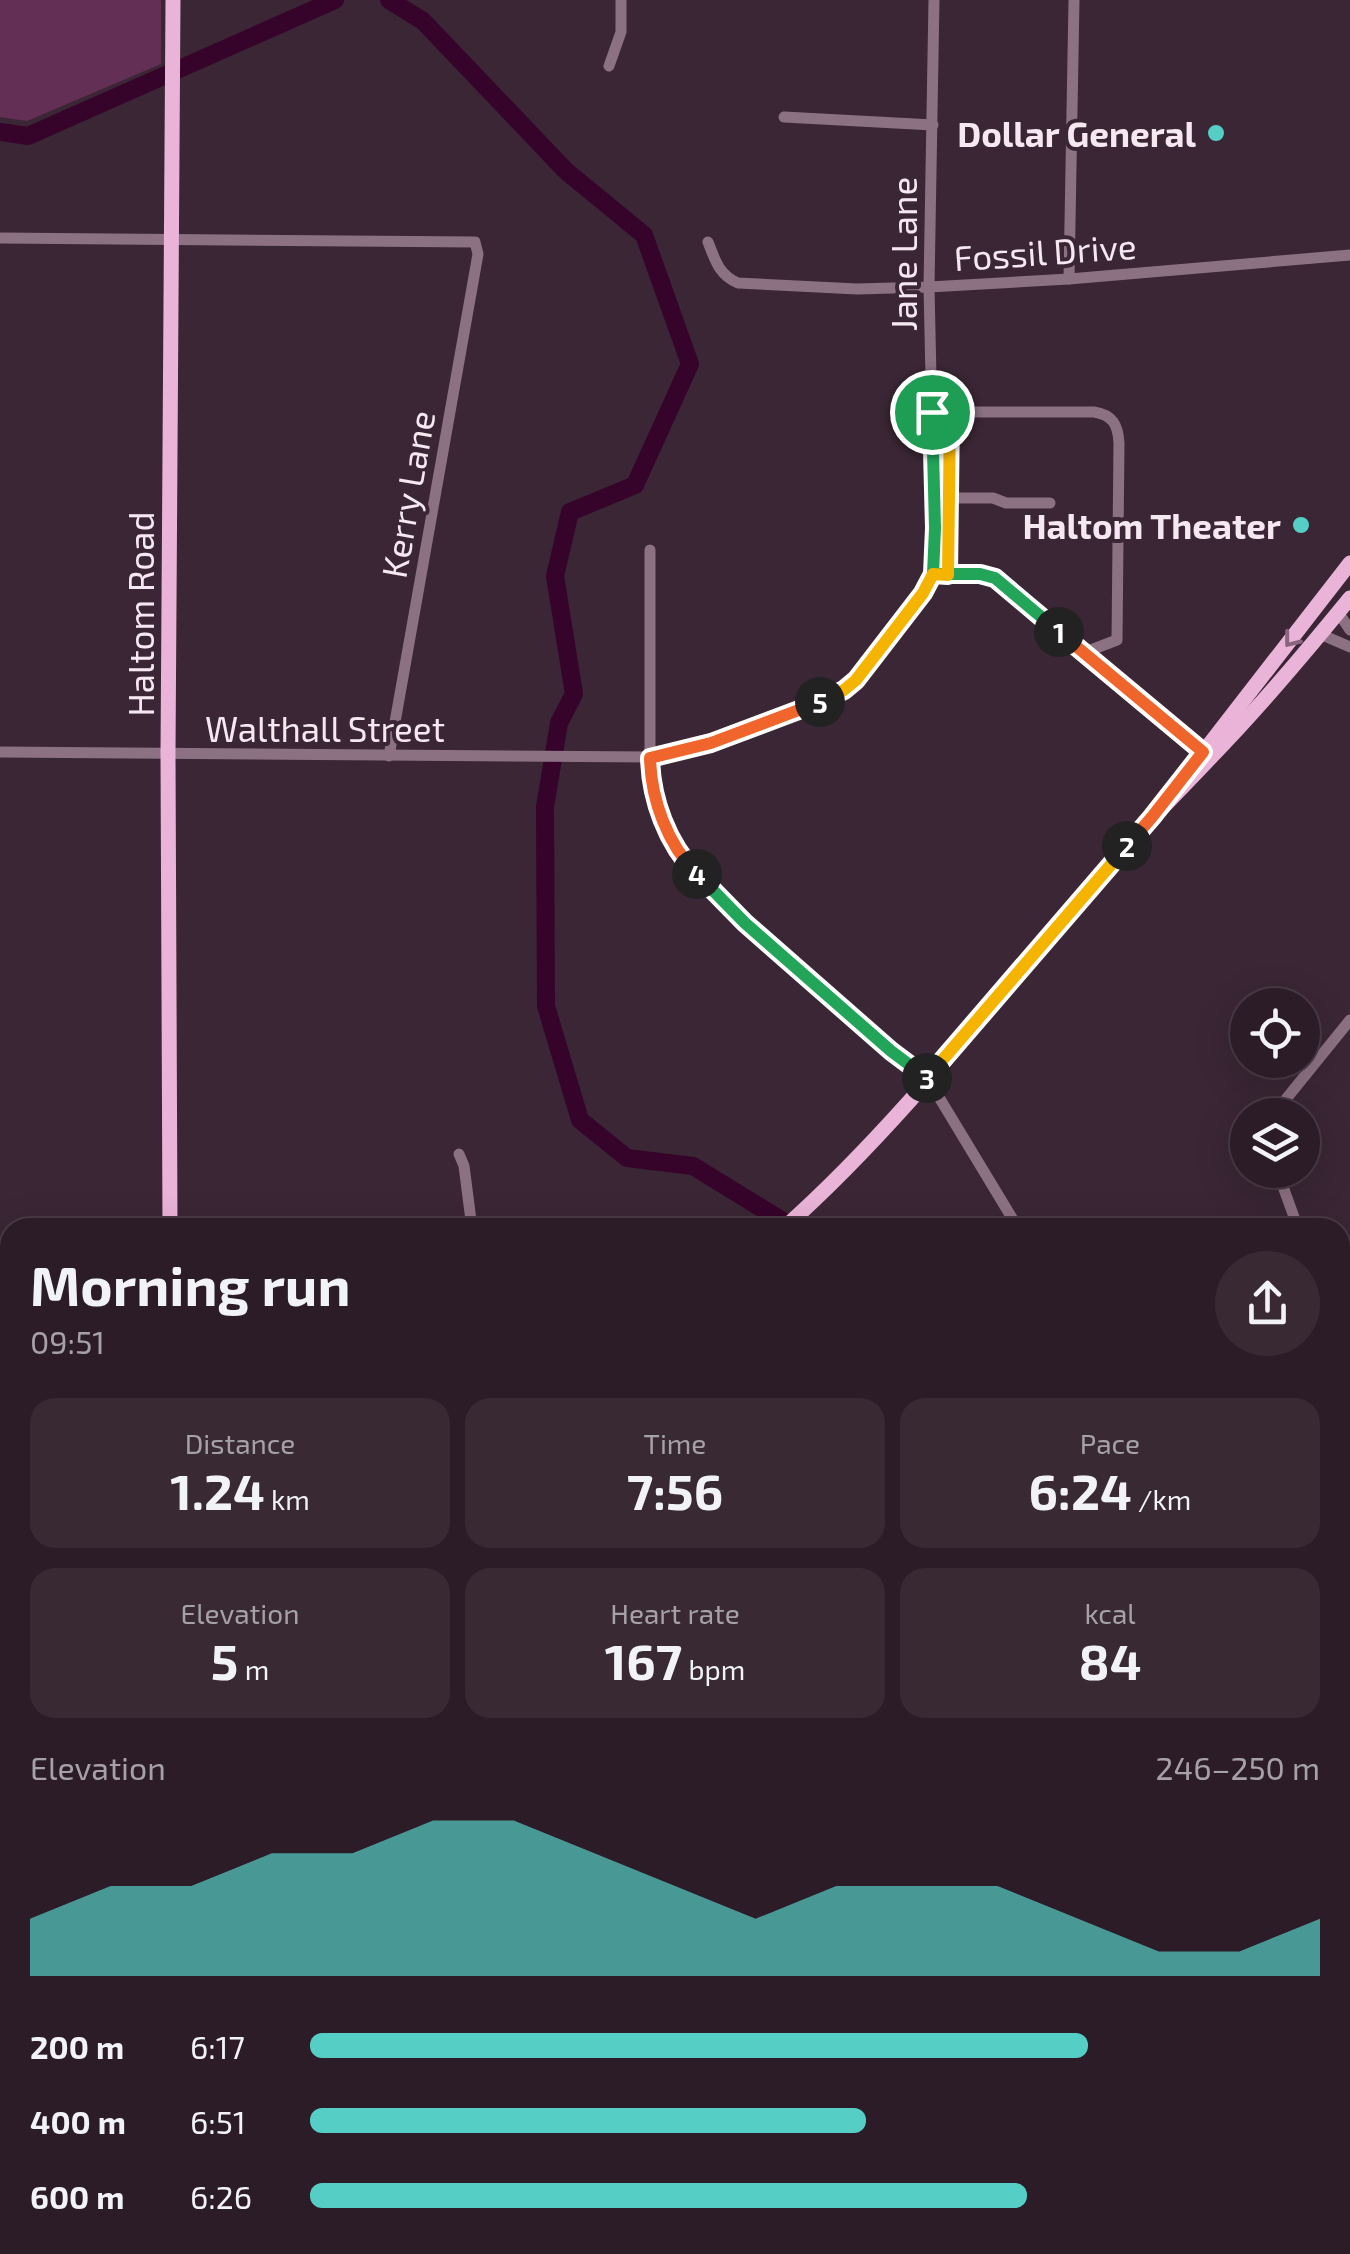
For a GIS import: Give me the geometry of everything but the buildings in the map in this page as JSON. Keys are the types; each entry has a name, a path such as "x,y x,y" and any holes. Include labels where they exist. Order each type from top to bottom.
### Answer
{"main road":[{"name":"Haltom Road","path":"170,1218 168,754 173,0"},
{"path":"795,1218 858,1157 928,1079 1152,817 1350,563"},
{"path":"1152,817 1213,756 1350,598"}],"street":[{"path":"610,66 621,32 621,0"},
{"name":"Jane Lane","path":"933,574 941,412 929,287 934,0"},
{"path":"1069,279 1074,0"},
{"path":"784,117 932,125"},
{"path":"0,238 172,238"},
{"name":"Kerry Lane","path":"172,238 475,242 478,254 389,756"},
{"name":"Fossil Drive","path":"708,242 718,268 726,278 738,282 857,289 1069,279 1350,256"},
{"path":"948,571 949,498 941,412 1105,414 1117,424 1119,443 1117,640 1083,653"},
{"path":"949,498 1050,503"},
{"path":"650,550 650,758 654,795 684,861 745,923 928,1079 1012,1218"},
{"path":"650,758 728,737 844,690 879,654 933,574 948,571 995,578 1203,752"},
{"path":"1338,612 1350,630"},
{"path":"1320,634 1350,647"},
{"name":"Walthall Street","path":"0,752 650,758"},
{"path":"1287,1098 1350,1020"},
{"path":"459,1154 471,1218"},
{"path":"1284,1188 1295,1218"}],"shaded area":[{"path":"0,0 161,0 161,64 27,121 0,117"}],"waterway":[{"path":"0,132 28,136 335,0"},
{"path":"389,0 423,21 566,171 644,235 690,364 635,485 570,512 555,576 574,694 559,723 545,807 546,1006 580,1120 627,1158 693,1166 778,1218"}],"place":[{"name":"Dollar General","path":"1216,133"},
{"name":"Haltom Theater","path":"1301,525"}],"route":[{"path":"932,412 933,574 948,575 980,574 995,578 1203,752 928,1079 745,923 684,861 654,795 650,758 763,725 844,690 879,654 933,574 948,575 950,412 932,412"}]}
